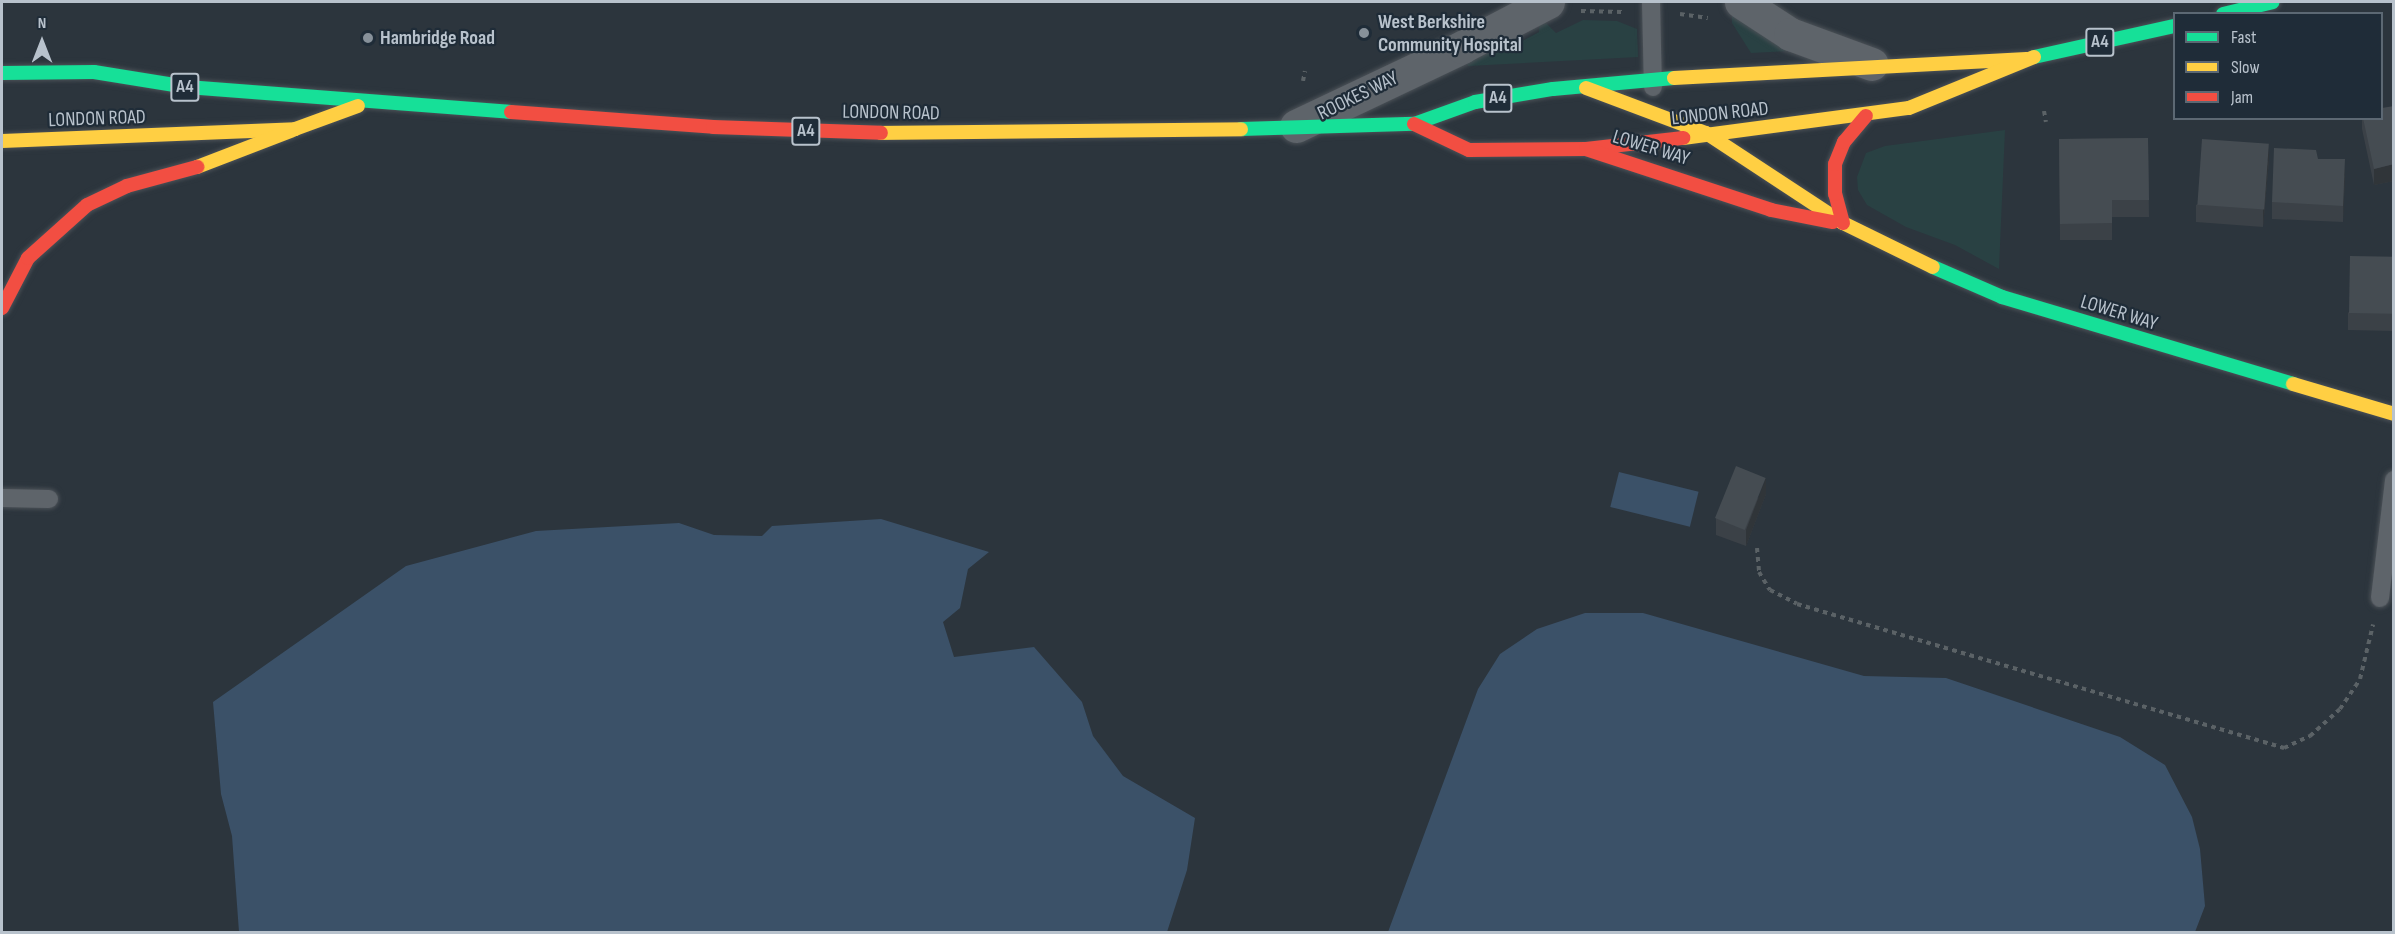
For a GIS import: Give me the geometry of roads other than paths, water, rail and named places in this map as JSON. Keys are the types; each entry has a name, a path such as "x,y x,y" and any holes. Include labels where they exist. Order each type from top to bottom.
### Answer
{"main road":[{"path":"2231,12 2272,2"},
{"name":"LONDON ROAD","path":"1414,124 1469,150 1586,149 1706,133 1866,116 1910,108 2026,59 2173,26"},
{"name":"LONDON ROAD","path":"2,73 94,72 187,87 368,102 865,133 1070,133 1414,124 1475,102 1553,89 1872,64 2026,59"},
{"name":"LOWER WAY","path":"1586,88 1706,133 1772,173 1843,224 1896,251 2002,297 2394,414"},
{"name":"LONDON ROAD","path":"2,141 296,129 368,102"},
{"path":"1843,224 1835,194 1836,164 1844,142 1866,116"},
{"path":"2,308 28,258 87,205 127,186 202,166 296,129"},
{"name":"LOWER WAY","path":"1586,149 1731,194 1771,210 1843,224"}],"street":[{"path":"1741,2 1790,34 1872,64"},
{"name":"ROOKES WAY","path":"1296,126 1462,47 1560,8"}],"lane":[{"path":"1642,142 1654,113 1651,2"},
{"path":"2380,598 2394,480"},
{"path":"2,498 49,499"}],"water":[{"path":"1619,472 1699,492 1690,527 1610,507"},
{"path":"881,519 989,552 968,569 960,608 943,622 954,657 1034,647 1082,702 1093,736 1123,776 1195,818 1187,870 1167,932 239,932 232,836 221,794 213,702 406,566 536,531 679,523 714,535 762,536 772,526"},
{"path":"1585,613 1643,613 1864,676 1946,678 2120,737 2165,765 2192,817 2200,849 2205,906 2195,932 1388,932 1478,689 1500,654 1537,629"}],"place":[{"name":"West Berkshire Community Hospital","path":"1364,33"},
{"name":"Hambridge Road","path":"368,38"}]}
